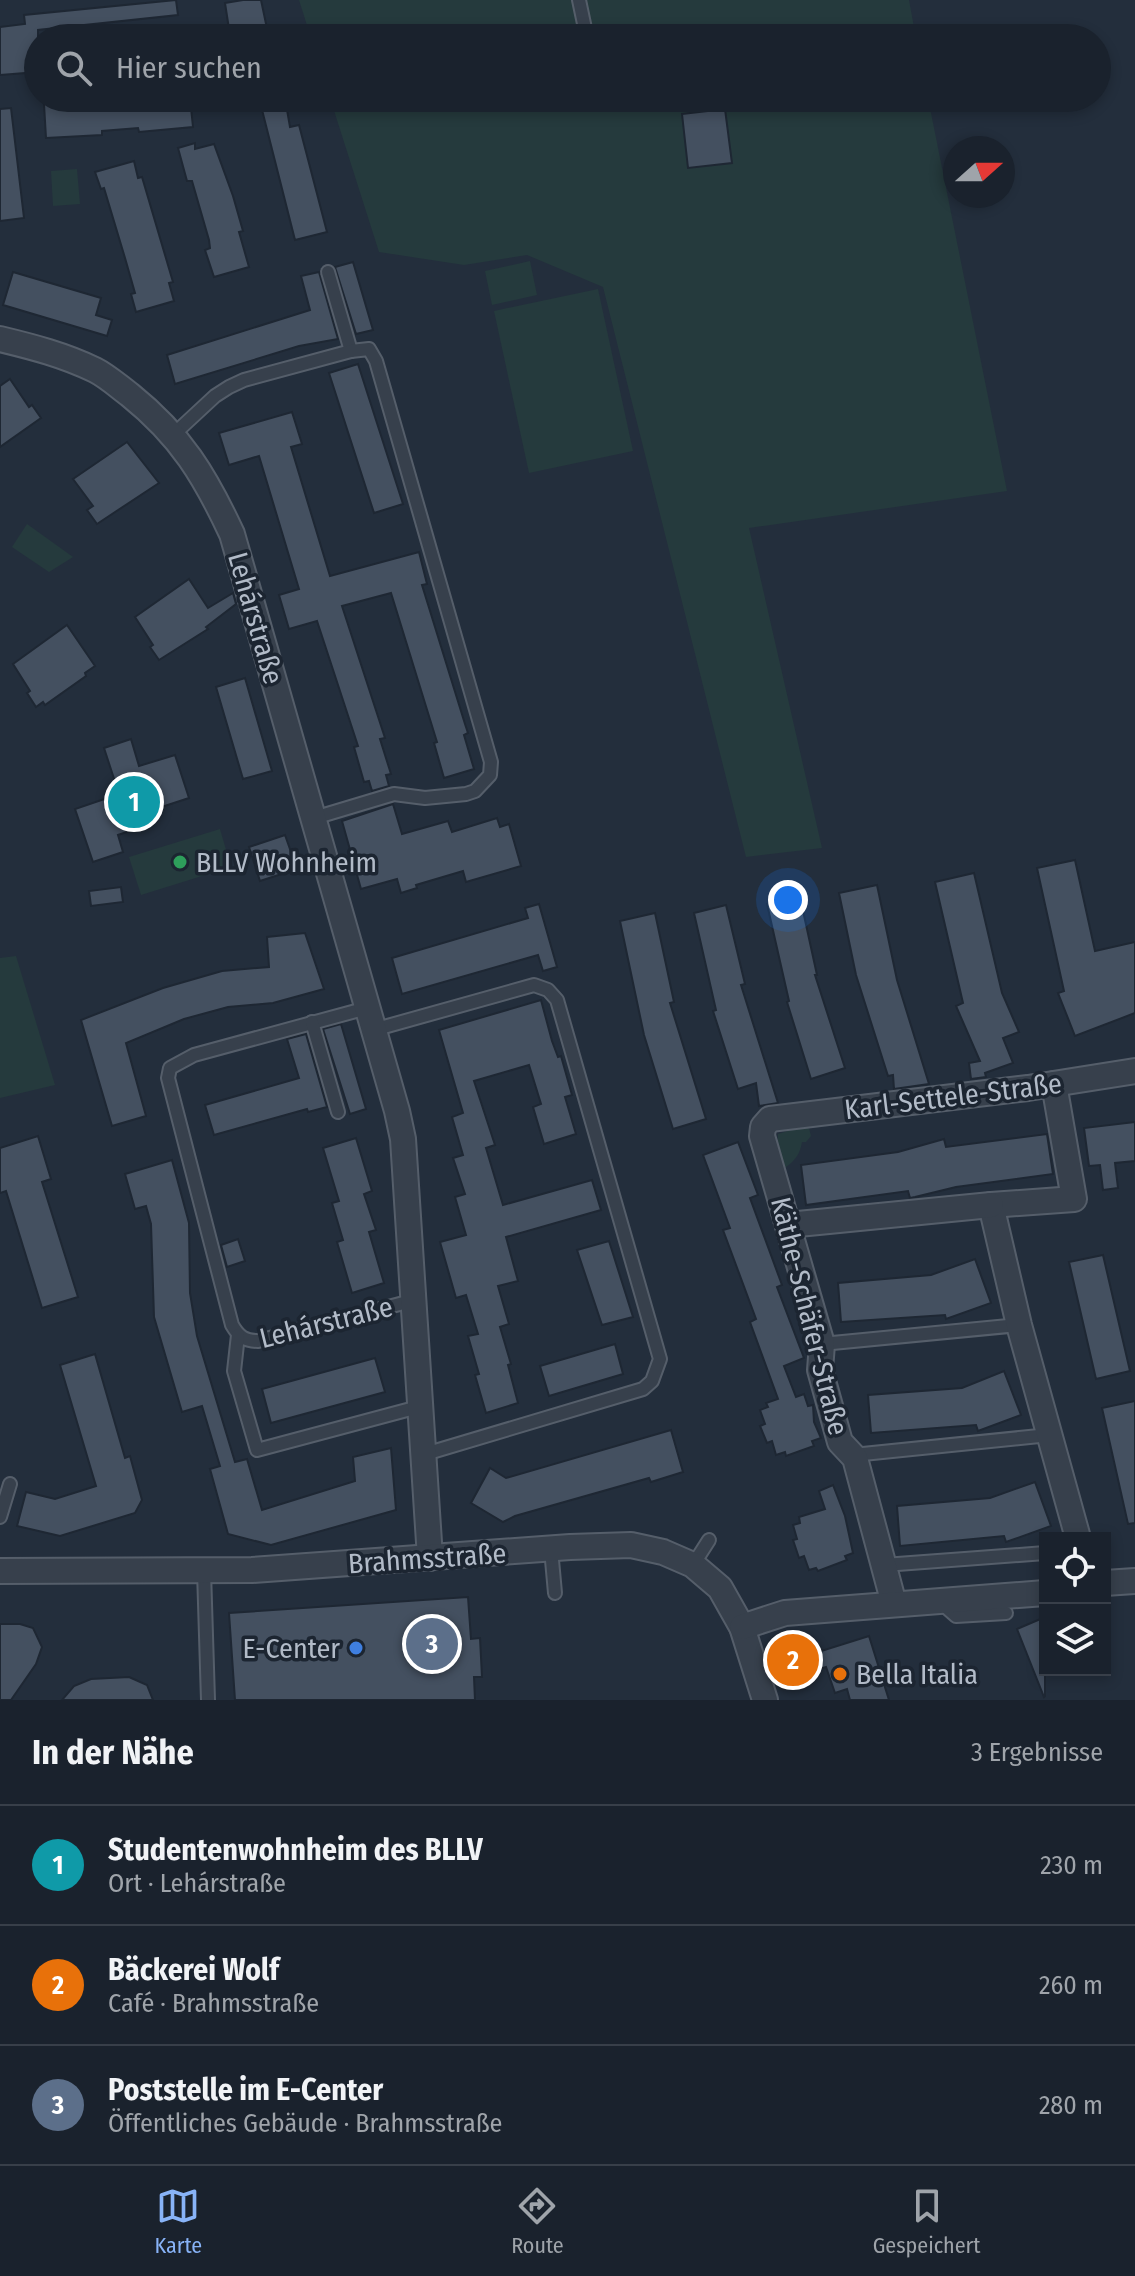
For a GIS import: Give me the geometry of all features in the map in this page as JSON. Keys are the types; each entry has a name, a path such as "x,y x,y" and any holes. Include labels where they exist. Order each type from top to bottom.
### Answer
{"street":[{"name":"Lehárstraße","path":"0,339 51,351 95,370 151,413 173,435 209,484 232,534 403,1139 430,1558"},
{"name":"Karl-Settele-Straße","path":"770,1119 1135,1071"},
{"path":"788,1225 1074,1199 1054,1084"},
{"name":"Käthe-Schäfer-Straße","path":"770,1119 763,1127 762,1136 822,1344 820,1370 840,1442 853,1455 894,1604"},
{"path":"991,1205 1019,1325 1076,1532"},
{"name":"Brahmsstraße","path":"0,1571 252,1570 631,1545 663,1552 693,1565 720,1588 742,1627 765,1700"},
{"path":"1111,1583 1135,1581"},
{"path":"742,1627 785,1613 1039,1593"}],"lane":[{"path":"579,0 584,24"},
{"path":"328,272 351,351"},
{"path":"173,435 215,396 244,380 351,351 369,349 376,361 491,762 490,775 475,791 466,794 425,798 394,794 314,818"},
{"path":"370,1019 534,985 548,990 557,1000 660,1359 657,1371 643,1389 425,1454"},
{"name":"Lehárstraße","path":"370,1019 312,1022 194,1055 170,1068 168,1078 232,1325 238,1335 246,1341 258,1341 415,1300"},
{"path":"312,1022 338,1112"},
{"path":"822,1344 1019,1325"},
{"name":"Lehárstraße","path":"238,1335 234,1371 257,1450 422,1406"},
{"path":"853,1455 1049,1435"},
{"path":"0,1517 10,1484"},
{"path":"693,1565 709,1540"},
{"path":"551,1549 555,1593"},
{"path":"884,1565 1039,1553"},
{"path":"204,1571 208,1700"},
{"path":"939,1601 956,1616 1006,1613"}],"green space":[{"path":"299,0 909,0 913,24 307,24"},
{"path":"334,112 931,112 943,173 943,208 950,208 1007,491 749,528 822,848 746,857 603,287 527,255 464,265 379,252"},
{"path":"77,169 80,204 53,206 51,171"},
{"path":"530,261 537,295 492,305 485,271"},
{"path":"598,289 633,451 529,473 494,311"},
{"path":"27,524 73,557 49,572 12,547"},
{"name":"BLLV Wohnheim","path":"220,829 231,867 141,895 129,857"},
{"path":"16,956 55,1085 0,1098 0,958"},
{"path":"804,1126 809,1128 811,1136 802,1142 796,1158 783,1169 777,1151 778,1134"}],"building":[{"path":"176,0 178,15 94,24 25,24 24,15"},
{"path":"261,0 266,24 228,24 225,3"},
{"path":"24,24 24,73 0,75 0,27"},
{"path":"11,108 24,218 0,221 0,109"},
{"path":"44,112 191,112 193,127 139,132 138,128 102,131 102,135 46,138"},
{"path":"263,112 287,112 290,127 299,125 327,232 295,240"},
{"path":"725,112 732,163 688,168 682,114"},
{"path":"195,143 195,149 214,144 243,231 239,232 249,267 214,277 205,250 210,248 209,240 192,181 187,181 178,148"},
{"path":"134,161 138,178 142,177 173,282 169,283 174,301 136,312 131,294 135,293 125,258 104,188 101,189 95,172"},
{"path":"353,262 373,330 356,334 335,267"},
{"path":"13,272 101,298 96,315 112,320 107,336 3,305"},
{"path":"319,272 338,339 299,346 175,384 167,355 310,310 301,276"},
{"path":"358,364 403,504 374,513 329,373"},
{"path":"10,379 29,407 32,405 41,418 0,447 0,386"},
{"path":"292,412 302,444 291,447 330,576 419,552 427,584 422,585 468,733 464,735 474,769 444,778 434,743 437,742 391,593 342,606 385,738 380,739 391,774 386,775 389,786 372,791 369,781 364,782 354,747 358,746 317,621 289,629 279,595 299,589 259,456 229,465 219,433"},
{"path":"127,442 159,483 97,524 87,510 93,506 73,479"},
{"path":"189,579 208,608 233,593 236,604 206,627 208,629 159,660 135,617"},
{"path":"67,625 95,666 45,705 43,702 36,707 13,664"},
{"path":"245,678 272,771 243,779 216,687"},
{"path":"131,739 139,766 175,755 189,798 149,811 154,823 118,835 123,852 93,862 75,809 119,794 104,748"},
{"path":"393,804 402,834 448,821 452,832 497,818 500,827 509,824 521,866 466,882 463,871 416,885 417,888 401,893 397,879 361,889 342,821"},
{"path":"285,835 297,869 260,881 249,847"},
{"path":"1075,860 1095,951 1135,942 1135,1013 1075,1036 1058,993 1064,991 1037,868"},
{"path":"974,873 1002,993 1019,1032 1003,1038 1013,1063 985,1073 986,1077 971,1079 969,1063 980,1061 956,1006 963,1003 935,882"},
{"path":"877,885 897,980 929,1084 894,1089 893,1075 888,1076 856,975 839,893"},
{"path":"121,887 123,902 91,906 89,891"},
{"path":"800,897 815,975 845,1068 811,1079 787,1002 767,904"},
{"path":"539,904 557,967 543,971 538,955 402,994 392,958 528,918 525,908"},
{"path":"726,905 745,984 741,985 778,1103 759,1106 756,1083 738,1089 713,1011 716,1010 694,913"},
{"path":"655,913 674,1002 670,1003 706,1119 673,1129 644,1035 620,921"},
{"path":"305,933 324,989 273,1003 228,1007 184,1019 126,1043 146,1116 112,1126 81,1020 163,988 222,971 269,967 267,937"},
{"path":"541,1000 572,1095 565,1097 576,1134 544,1144 533,1107 541,1104 529,1065 474,1081 495,1145 486,1148 503,1205 592,1180 601,1210 506,1237 518,1281 498,1286 509,1324 500,1327 518,1403 486,1413 468,1336 478,1334 466,1295 456,1298 440,1242 466,1235 455,1197 465,1194 453,1158 463,1155 452,1117 463,1113 439,1030"},
{"path":"341,1024 366,1109 350,1114 323,1029"},
{"path":"306,1034 327,1107 308,1112 307,1109 214,1135 205,1105 299,1078 287,1039"},
{"path":"1135,1122 1135,1161 1115,1163 1118,1188 1103,1190 1100,1165 1089,1166 1084,1128"},
{"path":"1047,1134 1053,1174 956,1187 910,1198 908,1191 806,1205 801,1165 898,1152 944,1139 946,1147"},
{"path":"38,1136 51,1179 42,1182 78,1297 42,1308 6,1191 0,1193 0,1148"},
{"path":"356,1138 372,1191 364,1194 376,1230 369,1232 384,1283 352,1293 337,1242 343,1240 332,1203 339,1201 323,1148"},
{"path":"738,1142 758,1195 750,1198 782,1285 777,1287 804,1358 784,1366 796,1397 804,1394 808,1406 813,1405 814,1422 821,1438 812,1441 814,1446 786,1456 785,1452 776,1455 772,1441 767,1443 760,1426 765,1424 760,1410 768,1407 766,1403 778,1399 750,1322 756,1319 723,1230 730,1228 703,1155"},
{"path":"172,1160 189,1223 190,1293 197,1336 235,1462 247,1459 262,1510 355,1481 353,1457 391,1448 396,1510 271,1545 228,1534 210,1469 220,1466 202,1406 182,1412 154,1317 151,1224 146,1206 135,1209 125,1174"},
{"path":"238,1239 245,1261 227,1267 221,1245"},
{"path":"609,1241 633,1317 602,1325 577,1250"},
{"path":"1103,1255 1130,1371 1096,1379 1069,1262"},
{"path":"975,1259 991,1303 946,1319 945,1315 841,1322 838,1283 931,1275"},
{"path":"615,1344 623,1374 549,1396 540,1366"},
{"path":"95,1354 125,1458 130,1456 142,1500 135,1513 60,1536 17,1526 26,1492 55,1499 96,1486 60,1365"},
{"path":"375,1358 385,1392 271,1423 262,1389"},
{"path":"1004,1371 1021,1415 978,1431 976,1425 871,1433 868,1395 962,1388"},
{"path":"1135,1401 1135,1523 1128,1524 1102,1408"},
{"path":"671,1430 683,1472 651,1482 649,1478 503,1522 471,1503 490,1468 506,1478"},
{"path":"1035,1482 1051,1526 1006,1542 1004,1536 900,1546 897,1506 990,1498"},
{"path":"833,1485 845,1516 853,1553 845,1556 847,1560 818,1571 816,1568 809,1570 804,1556 799,1558 793,1540 797,1539 793,1525 800,1523 799,1517 825,1509 819,1491"},
{"name":"E-Center","path":"468,1597 471,1639 480,1638 482,1677 474,1677 475,1700 235,1700 229,1613"},
{"path":"1039,1620 1039,1676 1045,1676 1044,1697 1017,1629"},
{"path":"0,1624 20,1624 33,1628 42,1647 36,1664 11,1700 0,1700"},
{"path":"869,1636 889,1700 850,1700 847,1689 835,1693 826,1667 788,1679 778,1647 811,1637 815,1653"},
{"path":"129,1677 147,1685 153,1700 62,1700 74,1686 91,1679"}],"place":[{"name":"Studentenwohnheim des BLLV","path":"134,802"},
{"name":"BLLV Wohnheim","path":"180,862"},
{"name":"Poststelle im E-Center","path":"432,1644"},
{"name":"E-Center","path":"356,1648"},
{"name":"Bäckerei Wolf","path":"793,1660"},
{"name":"Bella Italia","path":"840,1674"}]}
